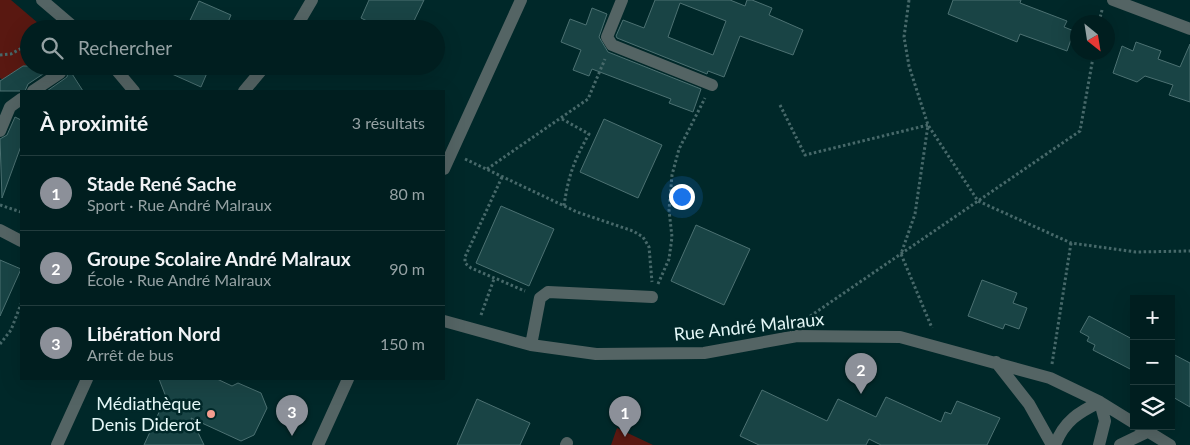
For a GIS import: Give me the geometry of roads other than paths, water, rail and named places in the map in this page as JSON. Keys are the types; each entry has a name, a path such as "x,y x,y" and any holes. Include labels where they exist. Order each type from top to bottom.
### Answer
{"street":[{"path":"42,0 65,20"},
{"path":"300,20 312,0"},
{"path":"445,167 521,0"},
{"path":"622,0 607,37 612,45 712,85"},
{"path":"1113,0 1190,29"},
{"path":"35,90 57,75"},
{"path":"121,75 133,90"},
{"path":"245,90 257,75"},
{"path":"0,131 10,107 20,100"},
{"path":"0,230 20,240"},
{"path":"531,345 540,298 548,292 652,297"},
{"name":"Rue André Malraux","path":"445,321 531,345 596,354 704,353 797,336 900,337 1050,378 1100,402 1130,421"},
{"path":"996,362 1029,404 1054,445"},
{"path":"58,445 87,380"},
{"path":"321,444 348,380"},
{"path":"1054,445 1064,426 1077,413 1100,402 1105,421 1099,445"},
{"path":"1120,445 1142,430"},
{"path":"1145,430 1170,445"}],"place":[{"name":"Groupe Scolaire André Malraux","path":"861,394"},
{"name":"Médiathèque Denis Diderot","path":"211,414"},
{"name":"Libération Nord","path":"292,436"},
{"name":"Stade René Sache","path":"625,437"}]}
